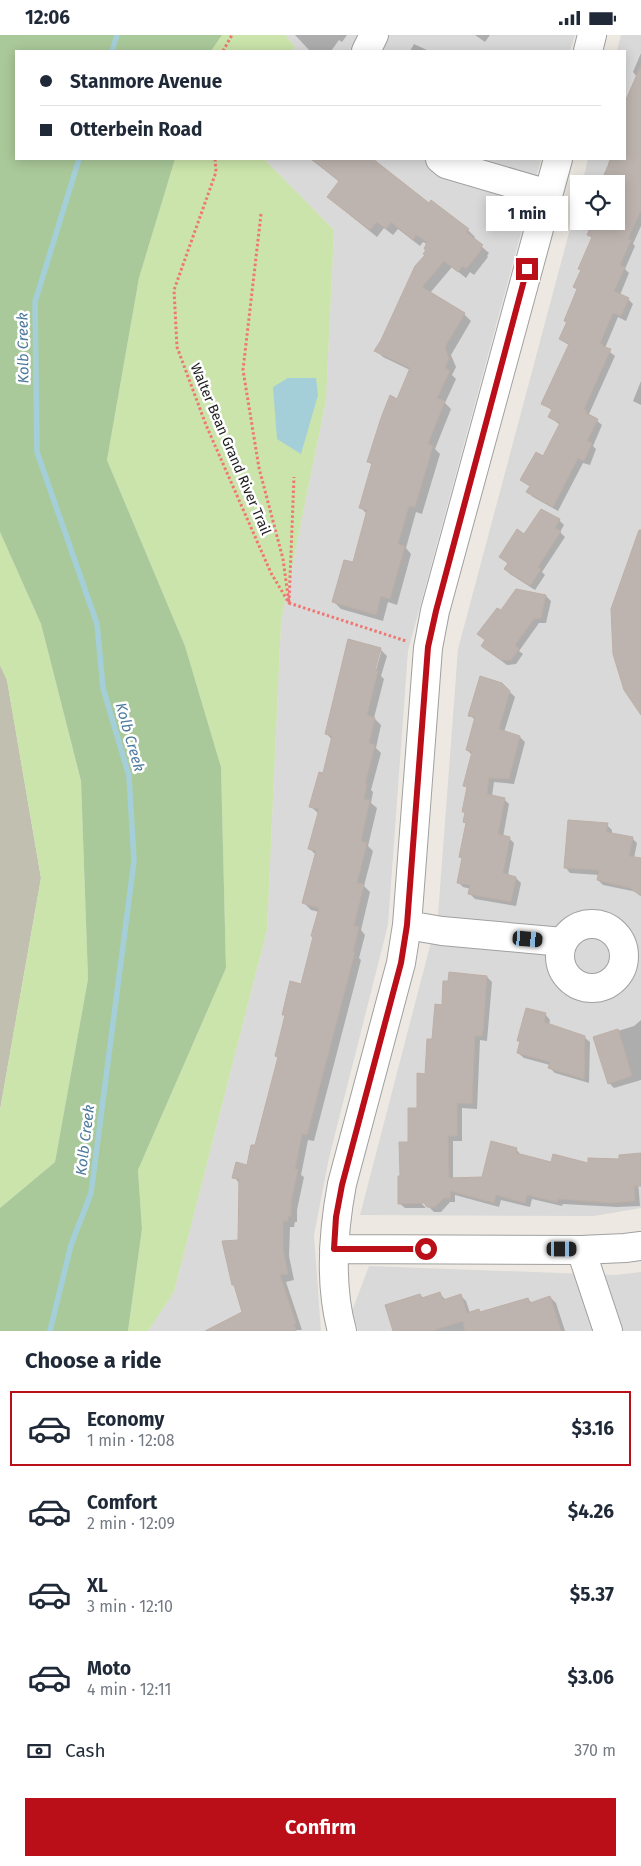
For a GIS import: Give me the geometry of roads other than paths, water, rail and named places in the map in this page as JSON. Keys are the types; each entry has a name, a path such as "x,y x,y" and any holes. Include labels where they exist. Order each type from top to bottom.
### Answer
{"street":[{"path":"366,50 374,35"},
{"path":"588,50 592,35"},
{"path":"441,160 446,164 548,194"},
{"path":"342,1331 337,1312 334,1249 336,1217 342,1185 401,963 407,925 428,647 438,601 558,160"},
{"path":"407,925 442,931 563,942"},
{"path":"334,1249 581,1250 625,1248 641,1245"},
{"path":"581,1250 608,1331"}],"water":[{"path":"288,378 316,378 318,395 301,454 277,439 273,387"}],"waterway":[{"name":"Kolb Creek","path":"112,50 117,35"},
{"name":"Kolb Creek","path":"50,1331 71,1245 91,1193 134,861 129,776 103,688 97,624 37,452 35,302 79,160"}]}
